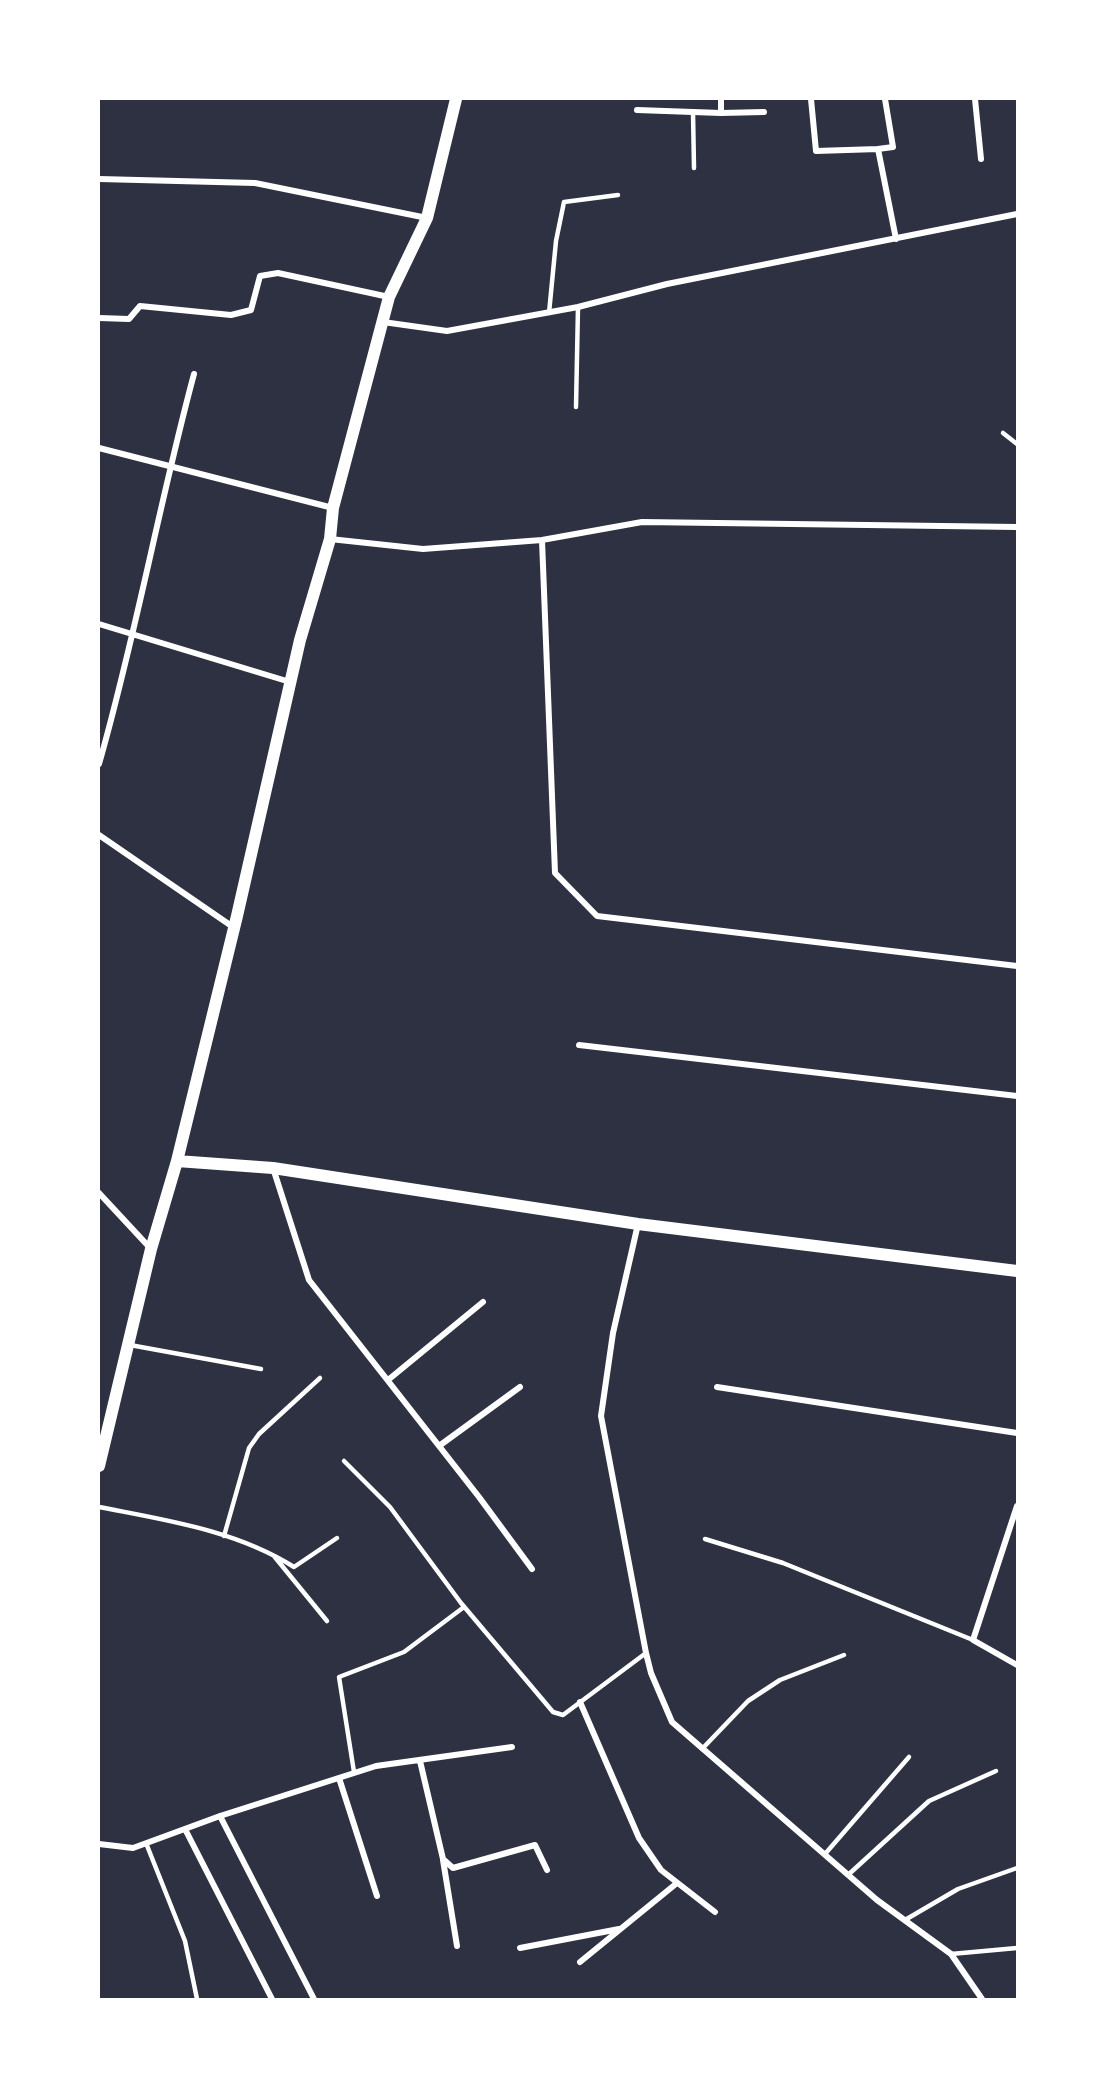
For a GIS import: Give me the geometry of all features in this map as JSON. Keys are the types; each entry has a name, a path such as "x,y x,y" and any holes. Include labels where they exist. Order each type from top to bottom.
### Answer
{"main road":[{"path":"99,1466 102,1433 177,1161 291,682 330,539 333,508 389,297 427,218 456,99"},
{"path":"177,1161 273,1168 638,1224 1017,1271"}],"street":[{"path":"721,99 721,113"},
{"path":"811,99 816,151 893,147 885,99"},
{"path":"975,99 981,159"},
{"path":"637,110 764,112"},
{"path":"878,149 896,239"},
{"path":"99,179 255,183 427,218"},
{"path":"383,322 447,331 549,313 667,285 1017,214"},
{"path":"99,318 129,319 140,306 231,315 250,310 260,276 278,273 389,297"},
{"path":"99,765 135,635 171,465 194,374"},
{"path":"99,448 333,508"},
{"path":"330,539 423,549 542,540 642,522 1017,527"},
{"path":"542,540 555,873 597,916 1017,966"},
{"path":"99,624 291,682"},
{"path":"99,836 233,927"},
{"path":"579,1046 1017,1096"},
{"path":"273,1168 309,1280 532,1569"},
{"path":"99,1193 151,1249"},
{"path":"638,1224 613,1333 601,1416 646,1653 651,1673 672,1722 848,1875 951,1954 982,1999"},
{"path":"387,1380 483,1302"},
{"path":"439,1446 520,1387"},
{"path":"717,1387 1017,1433"},
{"path":"1017,1506 973,1640 1017,1665"},
{"path":"580,1702 639,1838 661,1870 715,1912"},
{"path":"99,1844 133,1848 220,1816 354,1772 512,1747"},
{"path":"420,1761 443,1859 458,1946"},
{"path":"339,1778 377,1896"},
{"path":"220,1816 314,1999"},
{"path":"184,1829 273,1999"},
{"path":"443,1859 453,1868 535,1845 547,1870"},
{"path":"580,1962 677,1882"},
{"path":"520,1948 622,1928"}],"lane":[{"path":"693,112 694,168"},
{"path":"549,313 556,241 564,202 618,195"},
{"path":"576,407 578,307"},
{"path":"1003,433 1017,444"},
{"path":"128,1344 261,1369"},
{"path":"224,1536 249,1448 259,1434 320,1378"},
{"path":"344,1461 390,1507 464,1607 553,1712 563,1715 646,1653"},
{"path":"99,1507 189,1525 270,1552 294,1567 337,1538"},
{"path":"705,1539 783,1563 973,1640"},
{"path":"270,1552 327,1621"},
{"path":"354,1772 339,1677 405,1652 464,1607"},
{"path":"702,1749 748,1701 780,1680 844,1655"},
{"path":"825,1854 909,1757"},
{"path":"848,1875 929,1801 996,1771"},
{"path":"145,1842 185,1941 197,1999"},
{"path":"905,1920 958,1889 1017,1868"},
{"path":"951,1954 1017,1948"}]}
